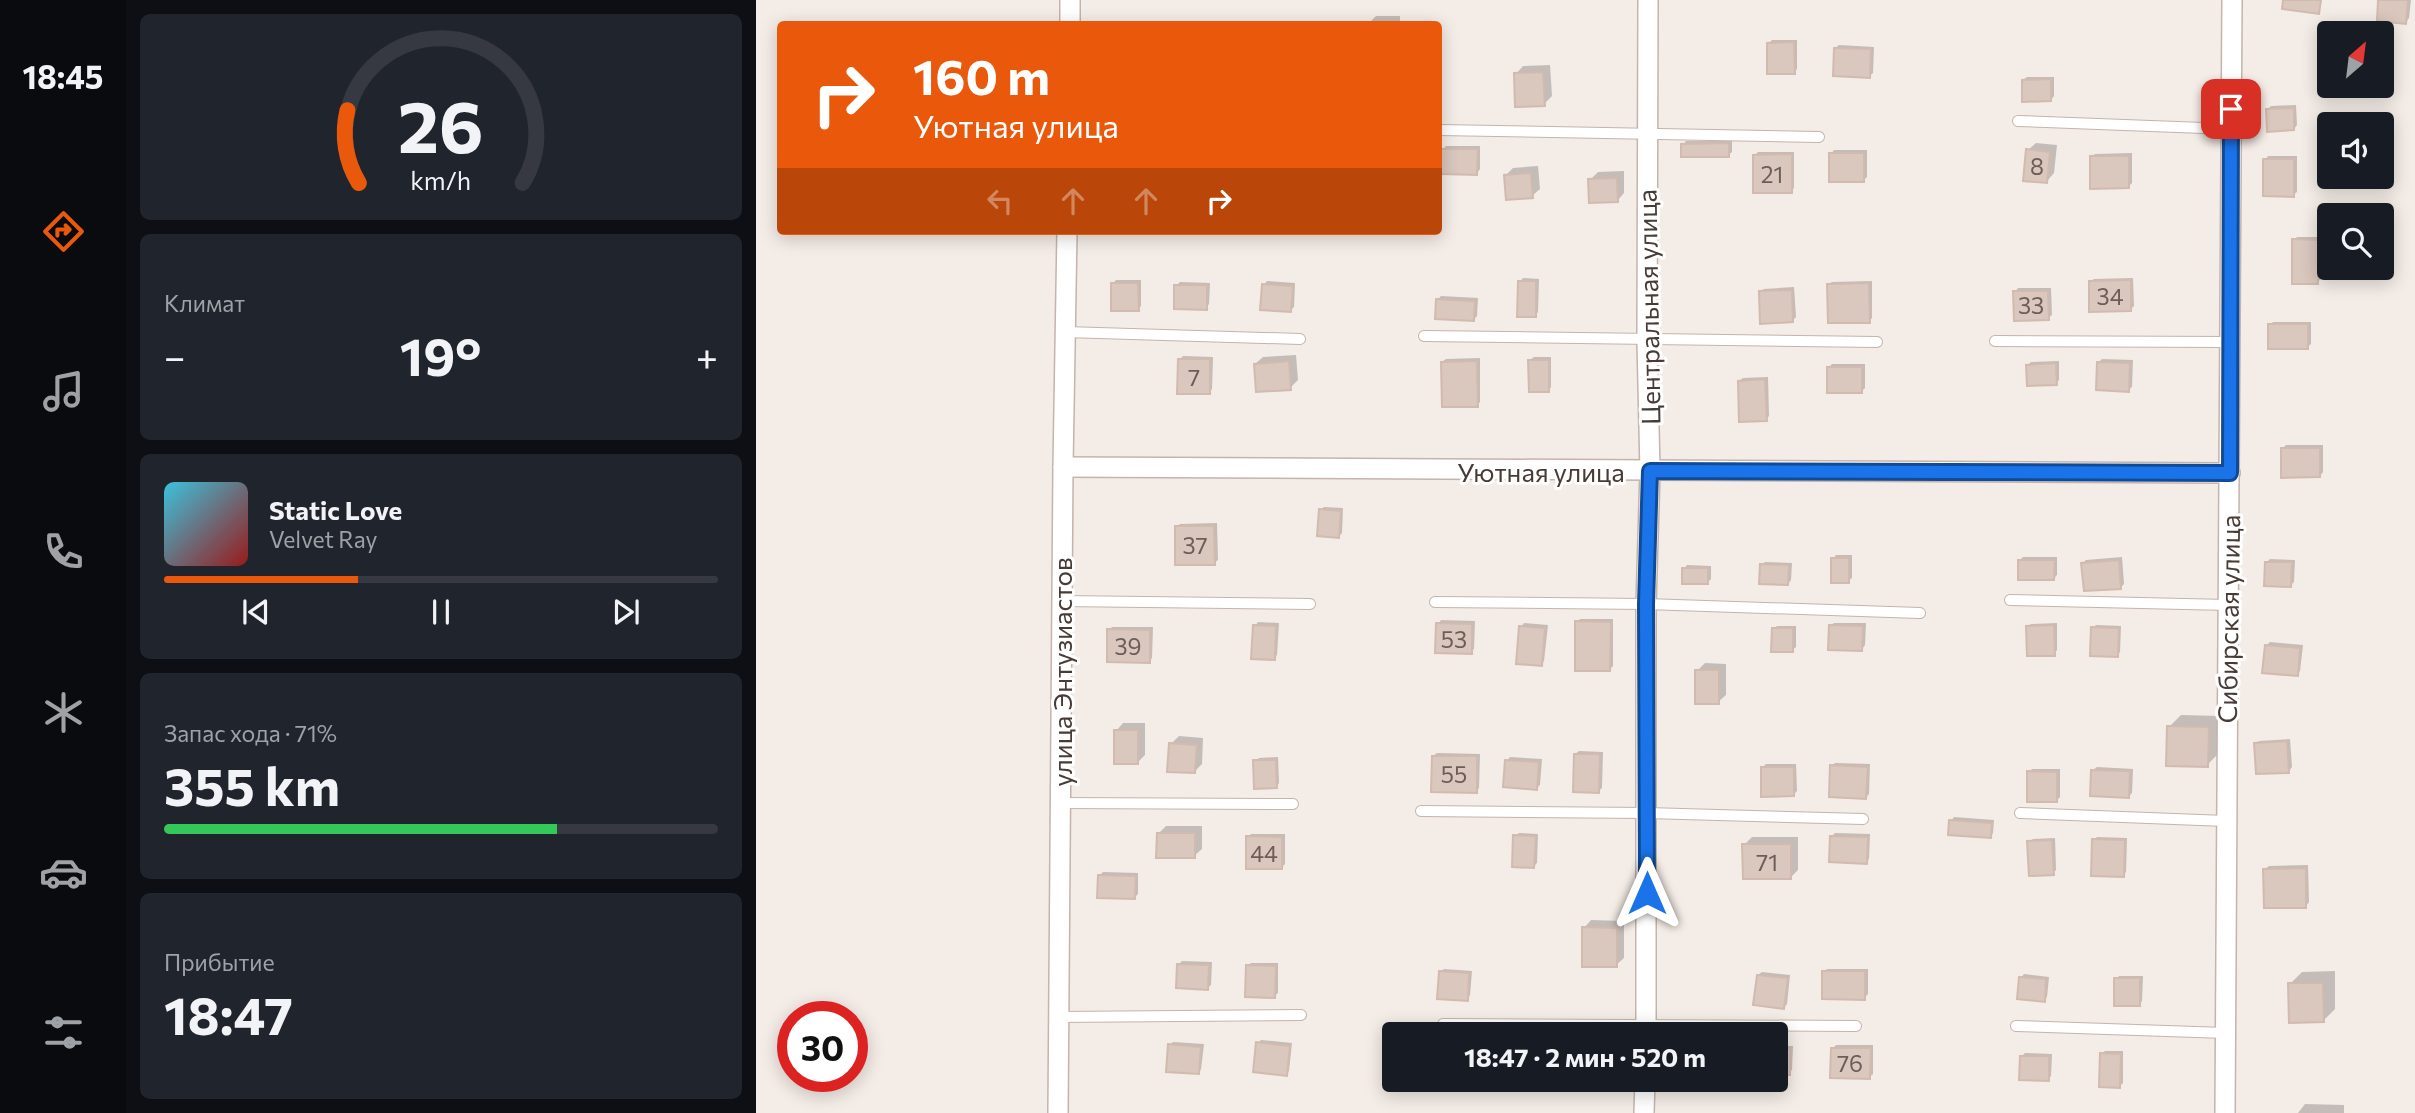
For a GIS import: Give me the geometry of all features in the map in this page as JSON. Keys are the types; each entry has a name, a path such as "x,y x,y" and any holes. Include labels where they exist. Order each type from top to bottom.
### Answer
{"street":[{"path":"1070,0 1070,21"},
{"name":"Центральная улица","path":"1646,1022 1646,604 1650,471 1646,134 1648,0"},
{"name":"Сибирская улица","path":"2225,1113 2232,0"},
{"name":"улица Энтузиастов","path":"1058,1113 1067,235"},
{"name":"Уютная улица","path":"1063,467 2230,473"},
{"path":"1644,1113 1645,1092"}],"lane":[{"path":"2018,121 2230,129"},
{"path":"1442,130 1819,137"},
{"path":"1065,332 1300,339"},
{"path":"1424,336 1877,342"},
{"path":"1995,341 2231,342"},
{"path":"2011,600 2228,605"},
{"path":"1062,601 1310,604"},
{"path":"1435,603 1646,604 1920,613"},
{"path":"1060,803 1293,804"},
{"path":"1421,811 1647,813 1863,820"},
{"path":"2020,813 2226,821"},
{"path":"1058,1017 1301,1015"},
{"path":"1788,1027 1856,1026"},
{"path":"2016,1026 2226,1032"}],"building":[{"path":"2283,0 2321,0 2319,14 2282,9"},
{"path":"2378,0 2408,0 2406,24 2377,21"},
{"path":"1794,42 1795,74 1767,74 1767,43"},
{"path":"1834,48 1871,49 1870,78 1833,76"},
{"path":"1543,72 1545,106 1515,107 1514,73"},
{"path":"2051,79 2051,101 2022,102 2022,80"},
{"path":"2294,108 2294,130 2267,132 2266,109"},
{"path":"1729,143 1729,157 1681,157 1681,144"},
{"path":"1442,149 1478,149 1477,175 1442,174"},
{"path":"2026,149 2050,152 2047,183 2023,181"},
{"path":"1829,153 1864,153 1864,182 1829,182"},
{"path":"1792,154 1792,193 1753,193 1753,155"},
{"path":"2090,156 2129,156 2129,188 2090,189"},
{"path":"2263,159 2294,159 2294,197 2263,196"},
{"path":"1531,173 1533,198 1506,200 1504,175"},
{"path":"1617,178 1618,202 1589,203 1588,179"},
{"path":"2292,239 2317,240 2318,284 2292,284"},
{"path":"2131,280 2131,311 2089,312 2089,281"},
{"path":"1518,281 1536,281 1536,317 1517,317"},
{"path":"1111,283 1138,283 1139,311 1111,311"},
{"path":"1869,283 1870,323 1828,323 1827,284"},
{"path":"1262,284 1293,286 1291,312 1260,310"},
{"path":"1174,285 1207,285 1207,310 1174,309"},
{"path":"1792,290 1793,322 1760,324 1759,291"},
{"path":"2013,291 2048,291 2049,320 2014,321"},
{"path":"1436,299 1475,301 1474,321 1435,319"},
{"path":"2268,324 2308,324 2308,349 2268,349"},
{"path":"1178,359 1210,359 1210,394 1177,394"},
{"path":"1528,360 1549,360 1549,392 1529,392"},
{"path":"1289,361 1291,390 1256,392 1254,364"},
{"path":"1477,361 1478,407 1442,407 1441,362"},
{"path":"2097,362 2130,363 2129,392 2096,390"},
{"path":"2056,363 2057,385 2027,386 2026,365"},
{"path":"1827,367 1862,367 1862,393 1827,393"},
{"path":"1765,379 1767,421 1739,422 1738,381"},
{"path":"2281,448 2320,448 2320,477 2281,478"},
{"path":"1319,509 1341,511 1339,538 1317,536"},
{"path":"1175,526 1214,526 1215,565 1175,565"},
{"path":"1831,558 1849,558 1849,583 1831,583"},
{"path":"2018,560 2055,560 2054,580 2018,580"},
{"path":"2119,560 2121,589 2084,591 2081,563"},
{"path":"2265,562 2292,562 2291,587 2264,586"},
{"path":"1760,564 1789,565 1788,585 1759,584"},
{"path":"1682,568 1708,568 1708,584 1682,584"},
{"path":"1575,621 1611,622 1610,671 1575,671"},
{"path":"1436,623 1472,624 1472,654 1435,653"},
{"path":"1253,625 1276,626 1275,660 1251,659"},
{"path":"1829,625 1863,626 1862,651 1828,650"},
{"path":"2054,625 2055,656 2027,656 2026,626"},
{"path":"1519,626 1545,628 1542,666 1516,664"},
{"path":"2091,627 2119,628 2118,657 2090,656"},
{"path":"1772,628 1793,628 1793,652 1771,652"},
{"path":"1107,629 1150,630 1150,663 1107,662"},
{"path":"2265,645 2300,648 2298,676 2262,673"},
{"path":"1695,670 1719,670 1719,704 1695,704"},
{"path":"2167,726 2209,727 2208,767 2166,766"},
{"path":"1114,730 1138,730 1138,764 1114,764"},
{"path":"2287,741 2289,773 2256,774 2254,743"},
{"path":"1169,743 1197,745 1195,773 1167,772"},
{"path":"1574,754 1600,754 1599,793 1573,792"},
{"path":"1432,756 1477,756 1477,793 1431,792"},
{"path":"1253,760 1276,760 1277,788 1254,789"},
{"path":"1505,760 1539,762 1537,790 1503,787"},
{"path":"1830,765 1868,767 1866,799 1829,797"},
{"path":"1761,767 1794,767 1794,796 1761,797"},
{"path":"2091,770 2130,771 2129,798 2090,796"},
{"path":"2027,771 2057,772 2057,802 2027,802"},
{"path":"1949,820 1992,823 1991,838 1948,835"},
{"path":"1157,833 1195,833 1195,858 1156,858"},
{"path":"1513,835 1536,836 1534,868 1512,867"},
{"path":"1246,836 1282,837 1282,869 1246,869"},
{"path":"1830,836 1868,837 1867,864 1829,862"},
{"path":"2092,839 2125,840 2124,877 2091,876"},
{"path":"2052,840 2054,875 2029,876 2027,841"},
{"path":"1742,844 1791,844 1791,879 1743,879"},
{"path":"2306,868 2306,908 2264,908 2263,869"},
{"path":"1098,875 1136,876 1135,899 1097,898"},
{"path":"1582,927 1617,928 1617,967 1582,967"},
{"path":"1177,964 1209,965 1208,990 1176,988"},
{"path":"1246,965 1276,966 1275,998 1245,997"},
{"path":"1439,971 1469,973 1468,1001 1437,999"},
{"path":"1822,971 1865,971 1865,1000 1822,999"},
{"path":"1757,975 1788,978 1784,1009 1753,1005"},
{"path":"2019,977 2046,979 2045,1002 2017,999"},
{"path":"2114,978 2140,978 2140,1006 2114,1006"},
{"path":"2288,983 2323,983 2324,1022 2289,1023"},
{"path":"1256,1042 1290,1046 1287,1076 1253,1072"},
{"path":"1168,1044 1201,1047 1199,1074 1166,1072"},
{"path":"1831,1048 1871,1048 1870,1079 1830,1078"},
{"path":"1788,1049 1790,1049 1788,1075"},
{"path":"2100,1053 2121,1054 2120,1088 2099,1087"},
{"path":"2020,1056 2049,1056 2049,1081 2019,1080"}],"route":[{"path":"1647,893 1646,604 1650,471 2230,473 2231,109"}]}
